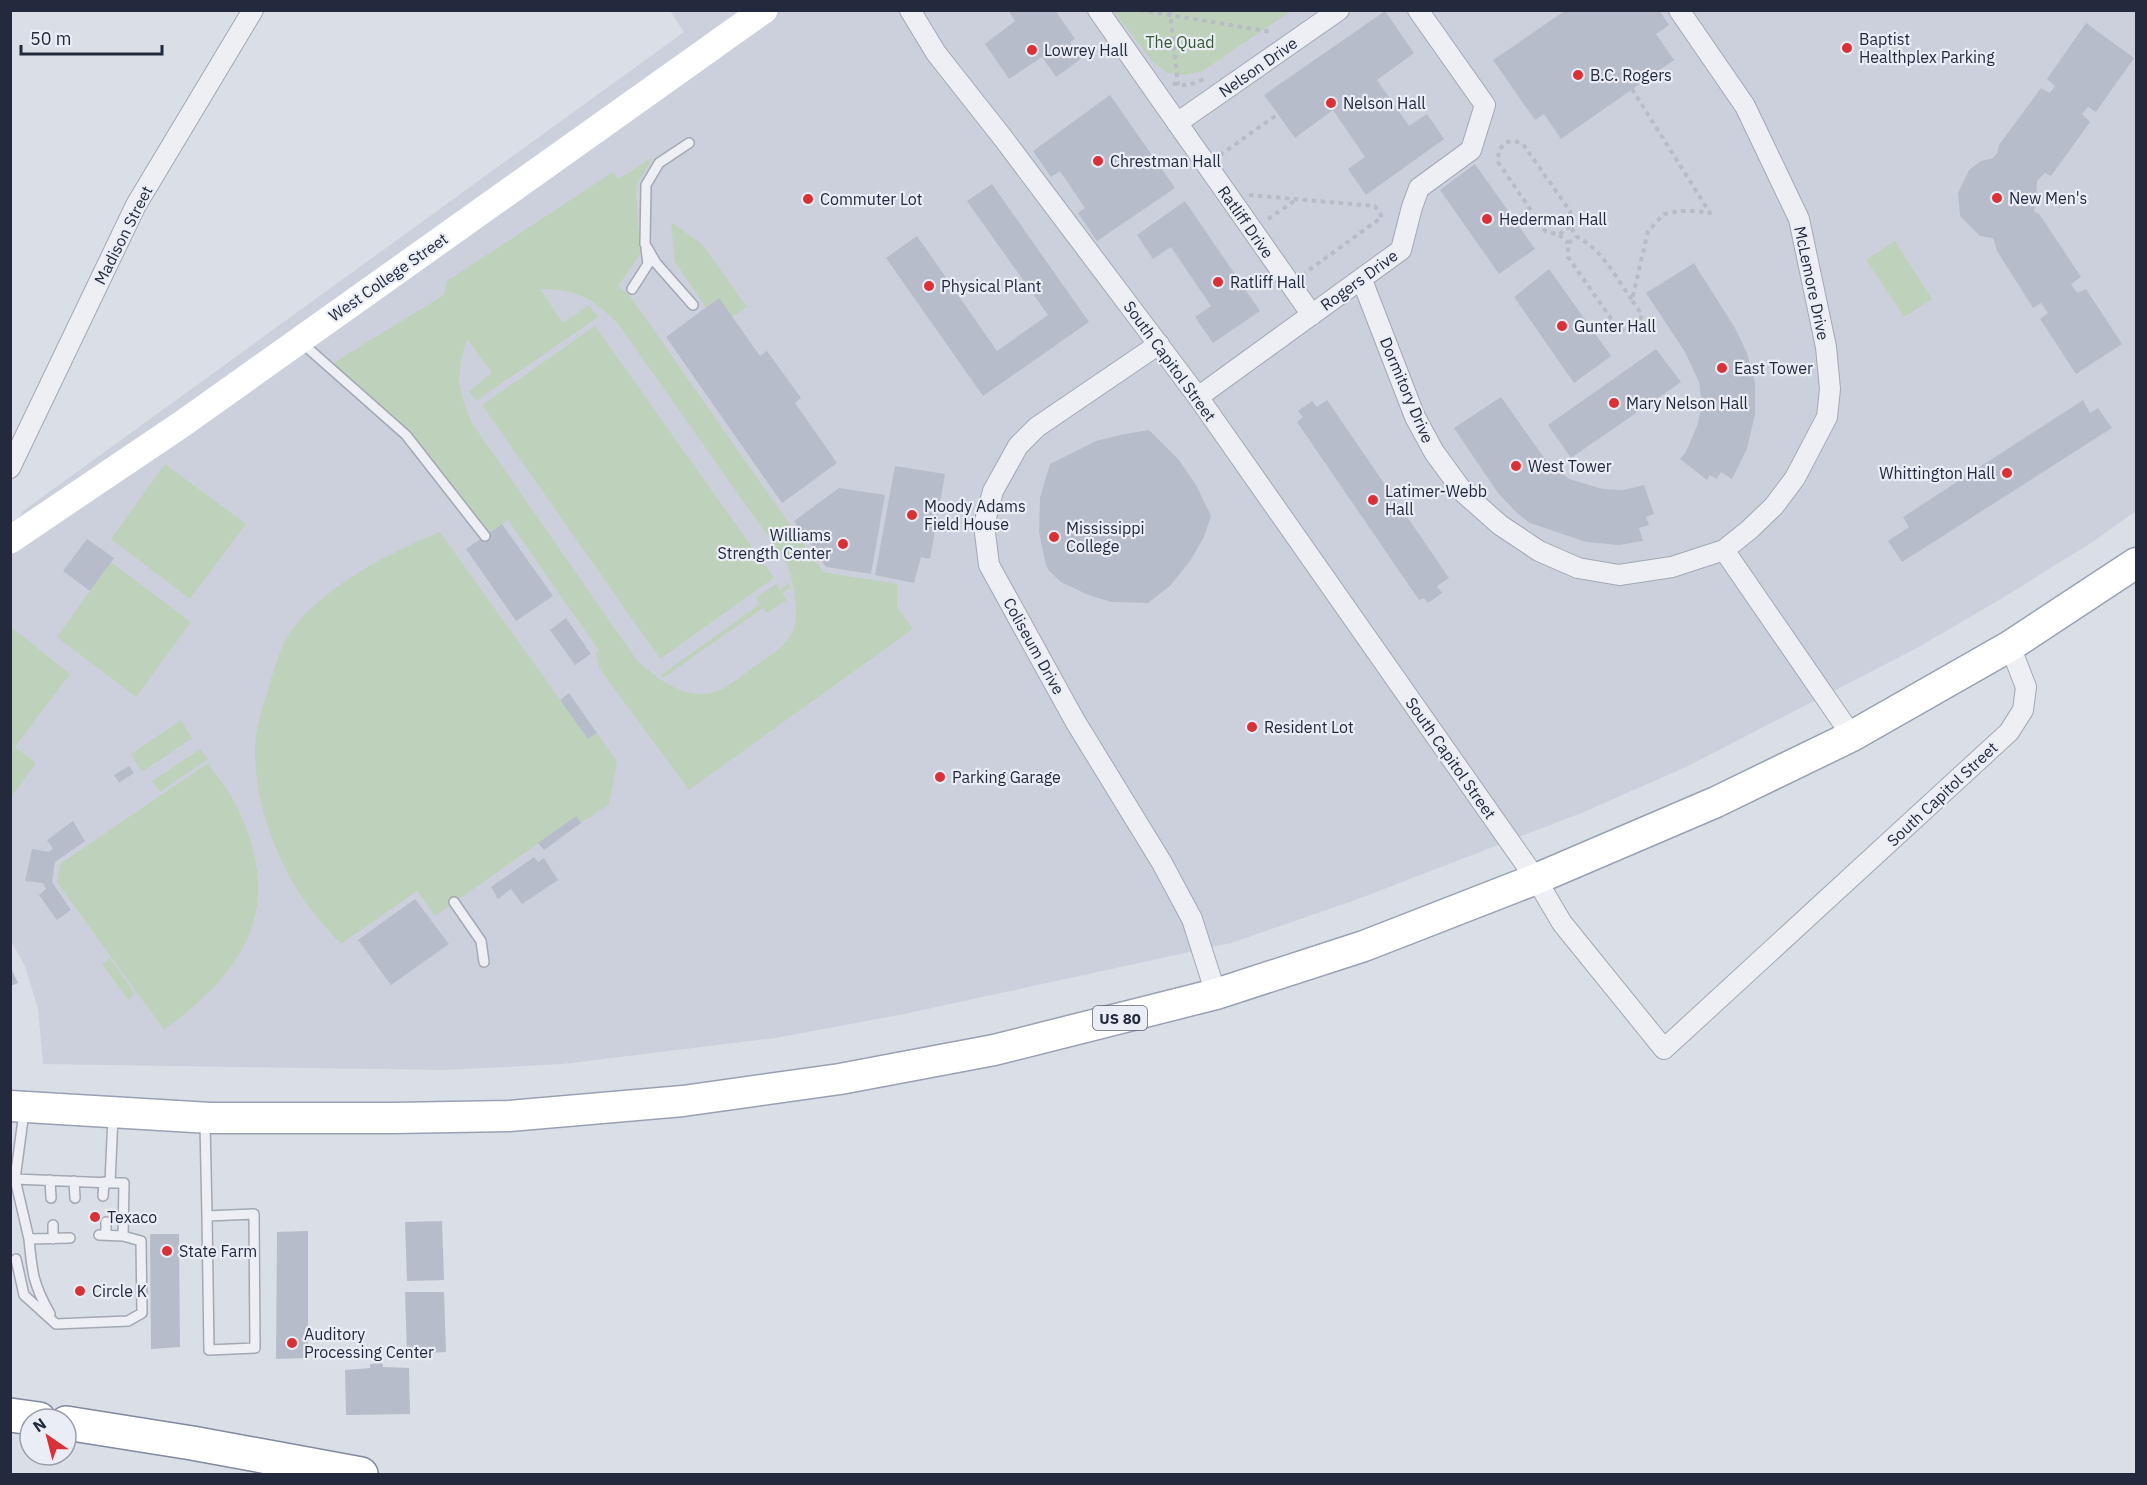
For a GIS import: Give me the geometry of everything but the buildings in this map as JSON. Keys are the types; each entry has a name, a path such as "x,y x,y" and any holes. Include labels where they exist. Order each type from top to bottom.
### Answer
{"highway":[{"path":"78,1425 361,1474"}],"main road":[{"name":"US 80","path":"15,1106 204,1118 508,1116 683,1101 840,1079 994,1050 1216,994 1364,946 1536,879 1716,802 1852,736 2010,646 2136,563"}],"street":[{"name":"Madison Street","path":"10,468 136,205 253,10"},
{"name":"West College Street","path":"10,540 182,424 764,10"},
{"name":"South Capitol Street","path":"910,10 936,53 1198,397 1536,879 1562,923 1665,1048 2009,732 2023,710 2026,687 2010,646"},
{"name":"Ratliff Drive","path":"1098,10 1312,315"},
{"name":"Nelson Drive","path":"1177,123 1339,10"},
{"name":"Rogers Drive","path":"1198,397 1401,250 1419,188 1472,150 1485,105 1418,10"},
{"name":"McLemore Drive","path":"1678,10 1745,106 1799,219 1826,347 1830,389 1827,417 1795,477 1774,506 1724,550"},
{"name":"Dormitory Drive","path":"1362,280 1415,417 1434,452 1464,493 1500,525 1539,551 1578,568 1619,575 1672,567 1724,550"},
{"name":"Coliseum Drive","path":"1159,344 1037,427 1018,446 993,490 984,525 989,565 1075,721 1162,864 1192,919 1216,994"},
{"path":"1724,550 1852,736"}],"lane":[{"path":"632,289 648,264 645,244 646,185 659,163 689,143"},
{"path":"645,244 656,263 693,305"},
{"path":"298,340 406,435 485,536"},
{"path":"454,902 481,941 484,962"},
{"path":"15,1106 15,1179 29,1239 32,1272 37,1292 56,1324"},
{"path":"103,1196 107,1182 113,1112"},
{"path":"204,1118 209,1350 255,1348 254,1215 207,1216"},
{"path":"15,1179 124,1183 123,1236"},
{"path":"10,1191 15,1179"},
{"path":"51,1180 51,1198"},
{"path":"74,1181 75,1197"},
{"path":"16,1259 24,1295 56,1324 128,1321 142,1313 141,1241 123,1236 102,1236 106,1222"},
{"path":"53,1225 53,1239"},
{"path":"29,1239 70,1238"}],"path":[{"path":"1140,10 1171,17 1272,32"},
{"path":"1170,10 1178,85 1196,84 1216,72"},
{"path":"1263,39 1280,27"},
{"path":"1632,89 1710,213 1681,211 1664,214 1648,231 1632,300"},
{"path":"1214,159 1278,114"},
{"path":"1515,141 1523,144 1570,211 1570,226 1577,237 1586,241 1594,249 1632,300 1642,315 1637,327 1627,333 1617,327 1568,258 1568,243 1559,235 1545,231 1498,162 1499,150 1506,142 1515,141"},
{"path":"1239,194 1375,206 1382,217 1299,278"},
{"path":"1260,224 1297,199"},
{"path":"1559,235 1570,226"},
{"path":"1568,243 1577,237"}],"shaded area":[{"name":"Mississippi College","path":"670,11 2136,11 2136,511 2091,543 1917,648 1686,767 1584,812 1358,899 1231,943 904,1014 775,1038 563,1064 444,1070 43,1064 38,1009 25,966 11,941 10,532 23,511 684,32"}],"green space":[{"name":"The Quad","path":"1113,11 1291,11 1203,71 1184,75 1167,73 1153,62"},
{"path":"653,157 636,186 640,255 618,286 630,296 823,572 898,584 897,607 913,629 689,790 599,668 596,653 599,651 508,520 485,536 406,435 330,367 444,295 447,281 613,172 618,179","holes":["540,289 553,289 584,297 601,308 619,325 788,565 796,604 792,634 774,652 723,689 705,694 683,691 663,681 636,659 472,423 463,401 460,382 461,363 467,339 492,373 469,391 476,401 598,317 589,305 563,323"]},
{"path":"671,222 702,244 747,307 732,317 719,299 706,308 675,262"},
{"path":"1895,241 1932,299 1904,317 1866,260"},
{"path":"595,326 774,578 660,659 482,405"},
{"path":"165,464 246,524 190,599 111,539"},
{"path":"440,532 588,739 597,733 617,762 609,804 581,823 576,817 435,916 417,891 341,944 303,898 273,841 258,786 256,734 281,649 293,628 307,612 360,571 401,549"},
{"path":"111,562 191,622 136,697 57,637"},
{"path":"789,583 791,587 782,593 787,600 767,613 763,608 663,678 661,675 760,604 756,598 776,584 780,590"},
{"path":"11,627 70,674 15,747 36,763 11,797"},
{"path":"181,720 192,738 142,772 131,754"},
{"path":"200,749 208,759 160,792 152,781"},
{"path":"208,763 237,806 253,848 258,880 256,909 248,936 235,961 216,985 164,1030 57,882 60,864"},
{"path":"110,958 135,994 128,1000 102,964"}],"place":[{"name":"Baptist Healthplex Parking","path":"1847,48"},
{"name":"Lowrey Hall","path":"1032,50"},
{"name":"B.C. Rogers","path":"1578,75"},
{"name":"Nelson Hall","path":"1331,103"},
{"name":"Chrestman Hall","path":"1098,161"},
{"name":"New Men's","path":"1997,198"},
{"name":"Commuter Lot","path":"808,199"},
{"name":"Hederman Hall","path":"1487,219"},
{"name":"Ratliff Hall","path":"1218,282"},
{"name":"Physical Plant","path":"929,286"},
{"name":"Gunter Hall","path":"1562,326"},
{"name":"East Tower","path":"1722,368"},
{"name":"Mary Nelson Hall","path":"1614,403"},
{"name":"West Tower","path":"1516,466"},
{"name":"Whittington Hall","path":"2007,473"},
{"name":"Latimer-Webb Hall","path":"1373,500"},
{"name":"Moody Adams Field House","path":"912,515"},
{"name":"Mississippi College","path":"1054,537"},
{"name":"Williams Strength Center","path":"843,544"},
{"name":"Resident Lot","path":"1252,727"},
{"name":"Parking Garage","path":"940,777"},
{"name":"Texaco","path":"95,1217"},
{"name":"State Farm","path":"167,1251"},
{"name":"Circle K","path":"80,1291"},
{"name":"Auditory Processing Center","path":"292,1343"}]}
